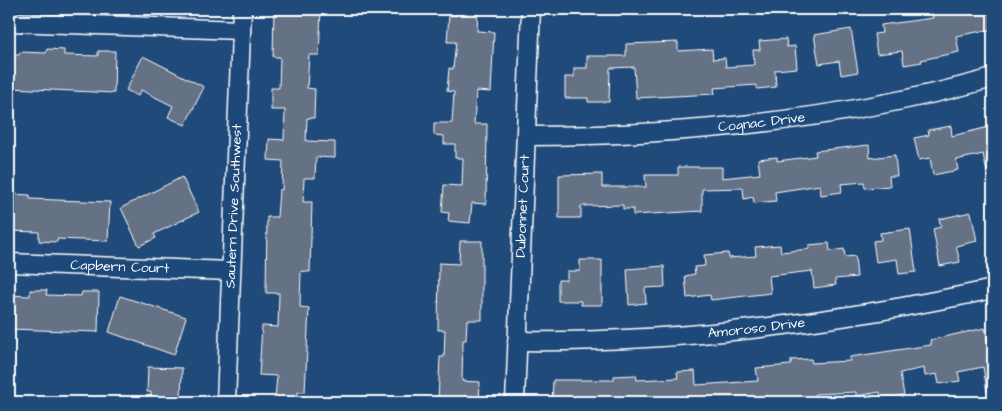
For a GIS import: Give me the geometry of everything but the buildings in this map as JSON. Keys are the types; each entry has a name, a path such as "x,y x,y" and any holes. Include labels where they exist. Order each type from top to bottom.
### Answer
{"street":[{"name":"Sautern Drive Southwest","path":"226,402 242,9"},
{"name":"Dubonnet Court","path":"515,402 532,9"},
{"path":"9,22 241,30"},
{"name":"Cognac Drive","path":"526,136 596,136 732,126 876,105 993,78"},
{"name":"Capbern Court","path":"9,263 231,271"},
{"name":"Amoroso Drive","path":"518,341 613,341 760,330 869,314 993,290"}]}
